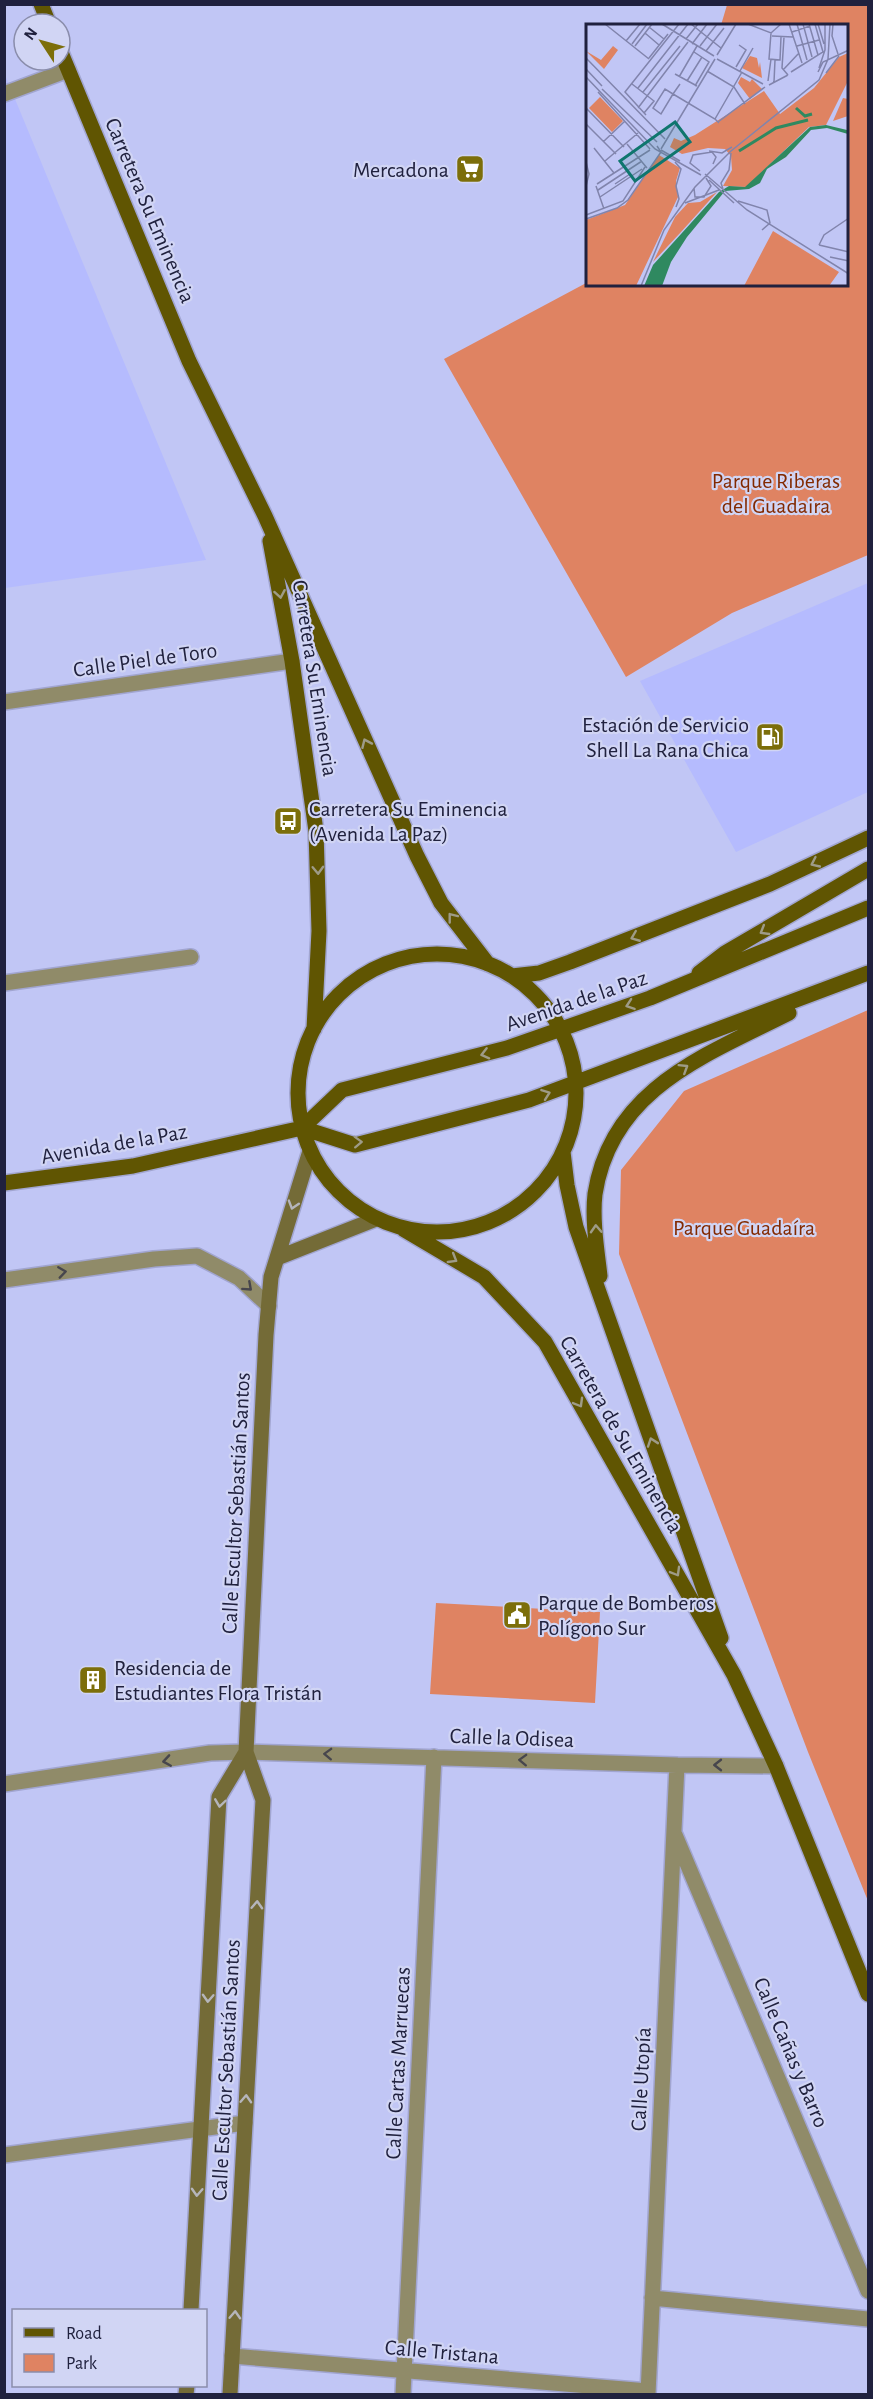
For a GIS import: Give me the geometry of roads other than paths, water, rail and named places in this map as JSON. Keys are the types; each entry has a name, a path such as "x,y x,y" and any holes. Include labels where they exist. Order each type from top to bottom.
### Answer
{"main road":[{"name":"Carretera Su Eminencia","path":"69,72 189,361 265,516 432,887 441,903 488,963"},
{"name":"Carretera Su Eminencia","path":"265,516 292,661 316,831 320,930 314,1029"},
{"path":"512,976 539,973 570,962 770,884 868,838"},
{"path":"685,984 725,953 868,869"},
{"name":"Avenida de la Paz","path":"9,1179 133,1166 302,1128 342,1090 507,1048 685,984 868,908"},
{"path":"438,954 488,963 512,976 545,1006 561,1029 570,1054 576,1083 574,1118 563,1152 536,1192 496,1219 451,1232 403,1229 375,1219 348,1202 327,1179 310,1152 302,1128 297,1094 302,1061 314,1029 331,1004 345,989 388,963 416,956 438,954"},
{"path":"605,1308 597,1254 595,1195 603,1164 625,1120 655,1088 687,1065 868,973"},
{"path":"302,1128 355,1145 529,1100 852,981"},
{"name":"Carretera de Su Eminencia","path":"563,1152 576,1227 734,1675"},
{"name":"Carretera de Su Eminencia","path":"403,1229 484,1277 545,1342 734,1675 776,1766 868,1994"}],"street":[{"path":"4,94 63,72"},
{"name":"Calle Piel de Toro","path":"4,702 292,661"},
{"path":"4,983 191,957"},
{"name":"Calle Escultor Sebastián Santos","path":"230,2394 263,1800 246,1752 269,1306 271,1277 276,1258 310,1152"},
{"path":"276,1258 375,1219"},
{"path":"4,1280 197,1256 238,1278 269,1306"},
{"name":"Calle Escultor Sebastián Santos","path":"191,2309 219,1797 246,1752"},
{"name":"Calle la Odisea","path":"4,1784 210,1753 246,1752 776,1766"},
{"name":"Calle Cartas Marruecas","path":"403,2394 434,1757"},
{"name":"Calle Utopía","path":"648,2393 677,1765"},
{"name":"Calle Cañas y Barro","path":"674,1832 868,2291"},
{"path":"4,2155 245,2123"},
{"path":"652,2298 868,2319"},
{"name":"Calle Tristana","path":"232,2356 404,2371 561,2389 648,2393"}],"place":[{"name":"Mercadona","path":"470,169"},
{"name":"Estación de Servicio Shell La Rana Chica","path":"770,737"},
{"name":"Carretera Su Eminencia (Avenida La Paz)","path":"288,821"},
{"name":"Parque de Bomberos Polígono Sur","path":"517,1615"},
{"name":"Residencia de Estudiantes Flora Tristán","path":"93,1680"}],"park label":[{"name":"Parque Riberas del Guadaira","path":"776,492"},
{"name":"Parque Guadaíra","path":"744,1227"}]}
